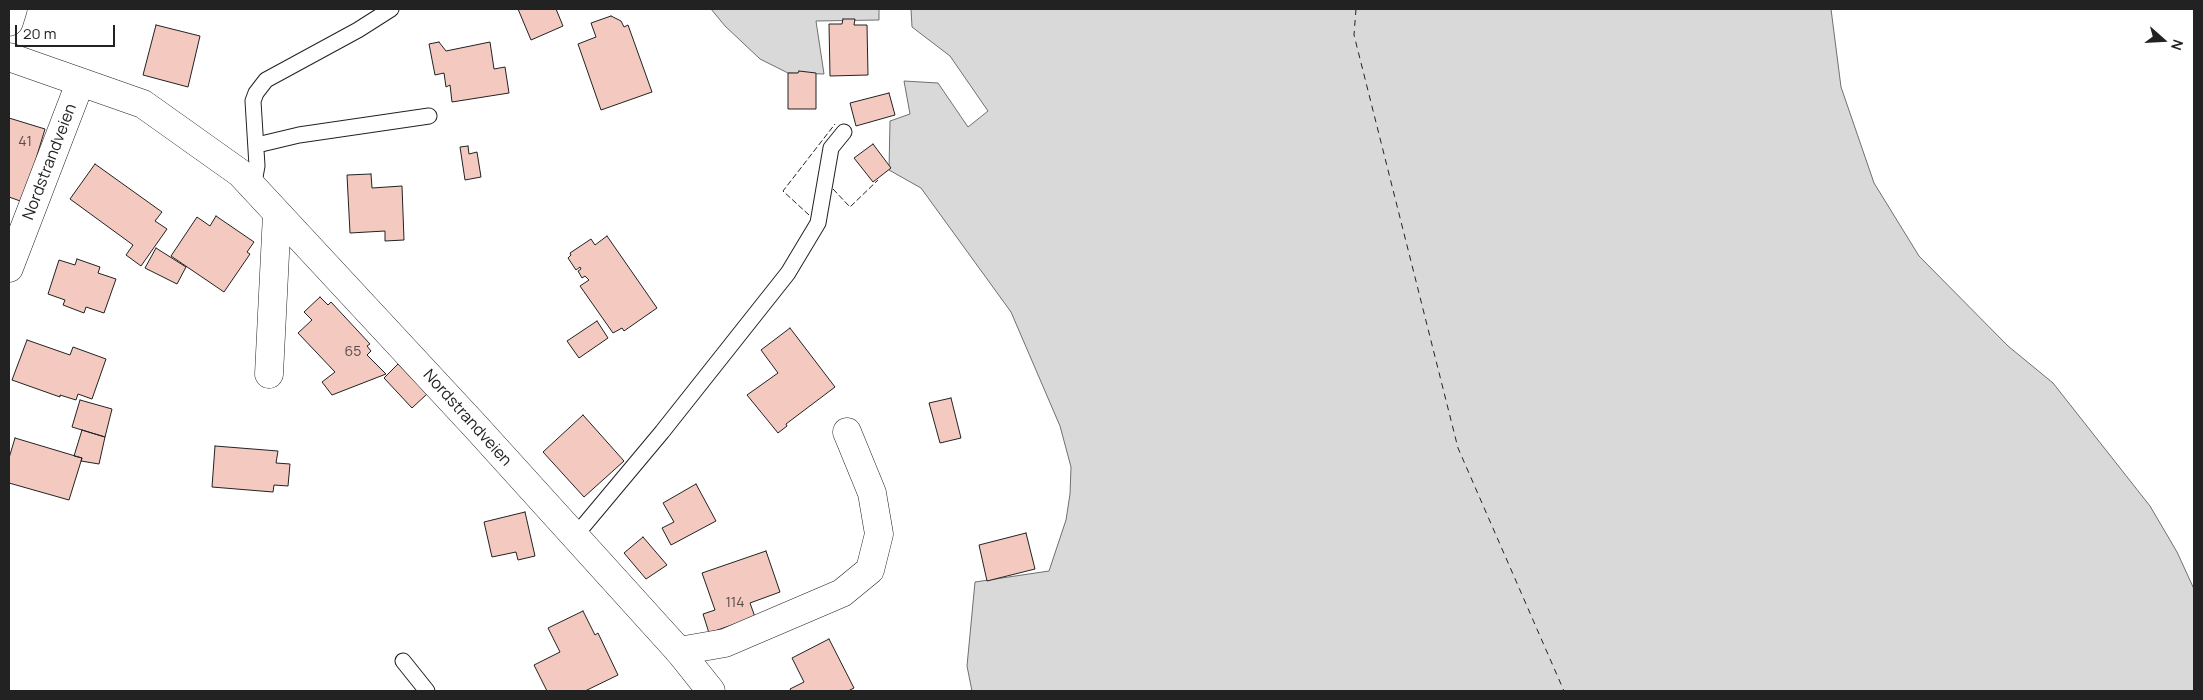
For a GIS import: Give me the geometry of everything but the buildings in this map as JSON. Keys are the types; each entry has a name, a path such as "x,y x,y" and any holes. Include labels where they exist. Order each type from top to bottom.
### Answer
{"street":[{"path":"9,22 13,9"},
{"name":"Nordstrandveien","path":"9,57 144,104 240,173 276,214 379,321 679,651 701,689"},
{"name":"Nordstrandveien","path":"9,268 80,83"},
{"path":"269,374 276,214"},
{"path":"679,651 725,643 842,593 870,570 880,534 872,494 847,432"}],"lane":[{"path":"253,188 257,145 253,101 256,93 266,80 358,30 391,9"},
{"path":"257,145 299,135 429,116"},
{"path":"575,536 662,432 788,273 818,223 831,148 844,132"},
{"path":"403,661 427,691"}],"shaded area":[{"path":"711,9 879,9 879,20 816,21 824,74 788,73 760,59 725,26"},
{"path":"911,9 1831,9 1841,87 1874,183 1919,256 2008,346 2053,383 2150,506 2177,552 2194,589 2194,691 972,691 967,666 975,582 1049,571 1066,520 1070,494 1071,467 1060,426 1011,312 921,188 889,170 890,121 910,114 904,81 938,83 968,127 988,111 950,56 912,27"}],"ferry route":[{"path":"1356,9 1354,35 1458,448 1564,691"}],"fence":[{"path":"809,215 783,191 835,124"},
{"path":"833,189 850,207 878,180"}]}
